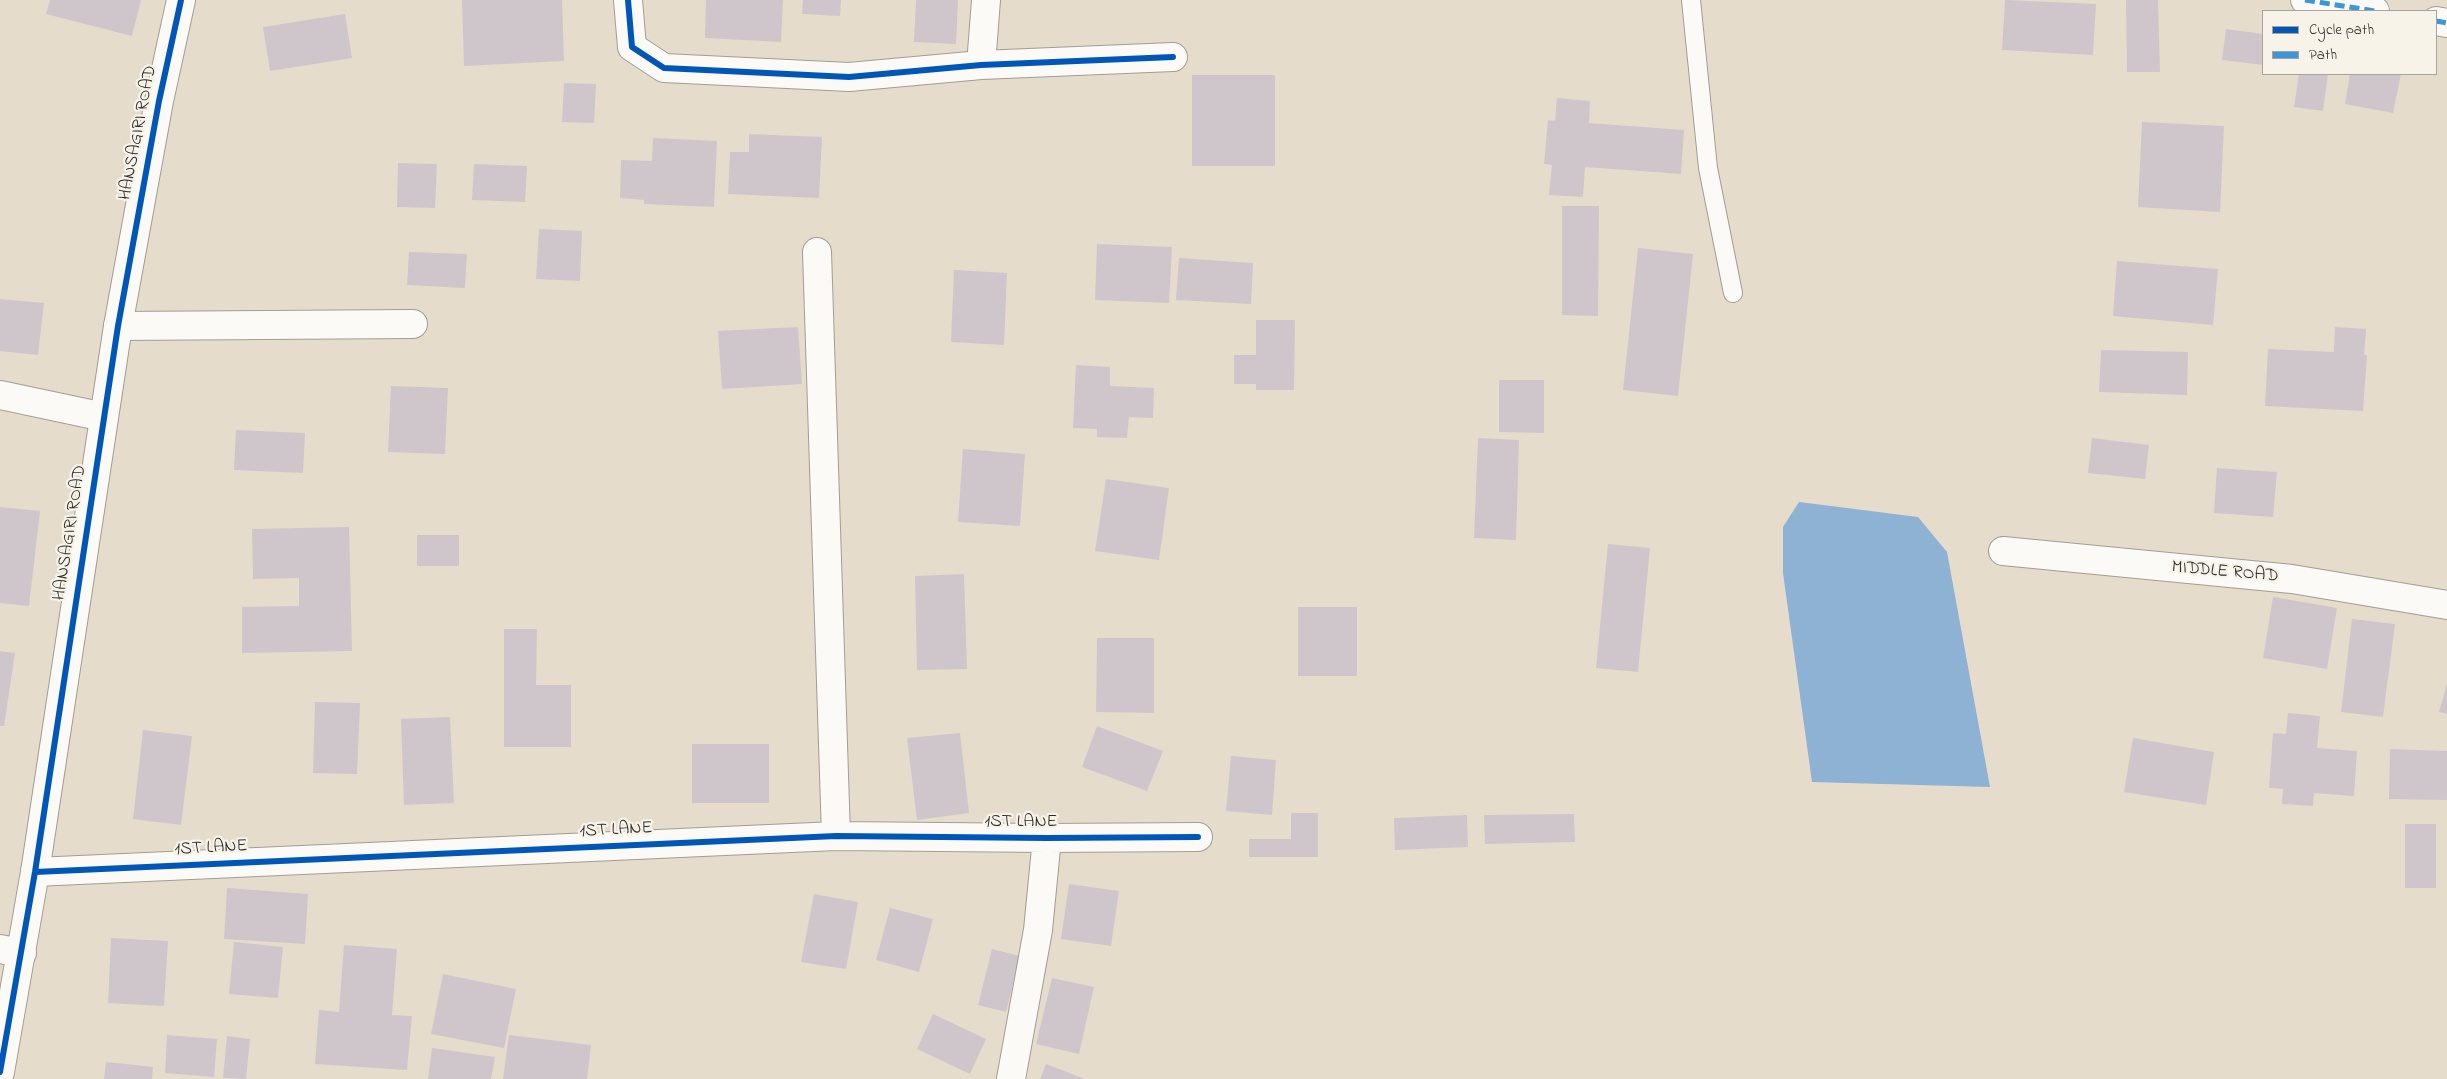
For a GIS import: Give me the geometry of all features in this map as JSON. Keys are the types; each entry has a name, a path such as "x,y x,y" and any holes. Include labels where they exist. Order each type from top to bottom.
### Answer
{"street":[{"name":"HANSAGIRI ROAD","path":"0,1072 11,951 35,872 118,326 159,101 182,0"},
{"path":"628,0 632,47 664,68 849,77 981,65 1173,57"},
{"path":"981,65 986,0"},
{"path":"2305,0 2369,10"},
{"path":"817,252 836,836"},
{"path":"118,326 413,324"},
{"path":"0,395 104,417"},
{"name":"MIDDLE ROAD","path":"2002,550 2292,579 2447,605"},
{"name":"1ST LANE","path":"35,872 836,836 1198,837"},
{"path":"1012,1079 1038,930 1047,838"}],"lane":[{"path":"1691,0 1708,168 1733,293"}],"water":[{"path":"1799,502 1918,517 1947,552 1990,787 1812,782 1783,573 1783,527"}],"building":[{"path":"50,0 141,0 132,36 46,14"},
{"path":"462,0 562,0 564,61 464,66"},
{"path":"706,0 783,0 781,42 705,38"},
{"path":"803,0 841,0 840,16 802,14"},
{"path":"916,0 958,0 956,44 914,42"},
{"path":"2005,0 2096,4 2093,55 2002,50"},
{"path":"2126,0 2158,0 2160,72 2127,72"},
{"path":"345,14 352,58 270,71 263,27"},
{"path":"2226,29 2262,34 2262,65 2222,60"},
{"path":"1192,75 1275,75 1275,166 1192,166"},
{"path":"2299,75 2328,75 2323,111 2294,107"},
{"path":"2350,75 2401,75 2393,113 2345,104"},
{"path":"564,83 596,84 594,123 562,122"},
{"path":"1557,98 1590,101 1589,123 1684,130 1681,174 1585,167 1583,197 1549,195 1552,165 1544,164 1548,120 1555,121"},
{"path":"2142,122 2224,126 2220,212 2138,207"},
{"path":"749,134 822,137 819,198 728,194 730,152 749,152"},
{"path":"653,138 717,141 714,207 644,204 644,200 620,198 621,160 652,161"},
{"path":"398,163 437,164 435,208 397,207"},
{"path":"474,164 527,166 525,202 472,200"},
{"path":"1562,206 1599,206 1598,316 1562,315"},
{"path":"539,229 582,231 580,281 536,279"},
{"path":"1097,244 1172,247 1169,303 1095,300"},
{"path":"1638,248 1693,254 1678,396 1623,390"},
{"path":"409,252 467,254 465,288 407,285"},
{"path":"1179,258 1253,263 1251,304 1176,300"},
{"path":"2117,261 2218,269 2213,325 2113,316"},
{"path":"954,270 1007,273 1004,345 951,342"},
{"path":"0,299 44,303 38,355 0,351"},
{"path":"1256,320 1295,320 1294,390 1256,390 1256,384 1234,384 1234,355 1256,355"},
{"path":"798,327 802,384 722,389 718,331"},
{"path":"2335,327 2366,329 2364,355 2367,355 2363,411 2265,406 2268,349 2334,352"},
{"path":"2101,350 2188,352 2187,395 2099,392"},
{"path":"1076,365 1110,367 1110,386 1154,388 1153,418 1129,417 1127,438 1097,437 1097,429 1073,428"},
{"path":"1499,380 1544,380 1544,433 1499,432"},
{"path":"391,386 448,388 445,454 388,452"},
{"path":"236,430 305,433 303,473 234,470"},
{"path":"1478,438 1519,440 1516,540 1474,538"},
{"path":"2092,438 2149,445 2145,479 2088,473"},
{"path":"963,449 1025,454 1020,526 958,522"},
{"path":"2217,468 2277,472 2273,517 2214,513"},
{"path":"1106,479 1169,488 1159,560 1095,551"},
{"path":"0,507 40,511 29,606 0,603"},
{"path":"349,527 352,651 242,653 242,607 299,606 299,578 253,579 252,529"},
{"path":"417,535 459,535 459,566 417,566"},
{"path":"1608,544 1650,548 1638,672 1596,668"},
{"path":"964,574 967,669 917,670 915,576"},
{"path":"2273,597 2337,608 2327,669 2263,658"},
{"path":"1298,607 1357,607 1357,676 1298,676"},
{"path":"2352,619 2395,624 2383,717 2341,712"},
{"path":"504,629 537,629 536,685 571,685 571,747 504,747"},
{"path":"1097,638 1154,638 1154,713 1096,712"},
{"path":"0,651 15,653 4,726 0,726"},
{"path":"2447,683 2447,714 2439,712"},
{"path":"315,702 360,703 357,774 313,773"},
{"path":"2288,713 2320,716 2317,748 2357,751 2354,796 2314,793 2313,806 2282,804 2283,789 2269,788 2273,733 2286,734"},
{"path":"450,717 454,803 404,805 401,719"},
{"path":"1097,726 1163,751 1147,791 1082,767"},
{"path":"143,730 192,736 181,825 133,819"},
{"path":"960,733 969,813 917,820 907,738"},
{"path":"2133,738 2214,752 2206,805 2124,792"},
{"path":"692,744 769,744 769,803 692,803"},
{"path":"2390,749 2447,751 2447,800 2389,799"},
{"path":"1231,756 1276,760 1272,815 1226,811"},
{"path":"1291,813 1318,813 1318,857 1249,857 1249,839 1291,839"},
{"path":"1574,814 1575,842 1485,844 1484,815"},
{"path":"1467,815 1468,847 1395,850 1394,818"},
{"path":"2405,824 2436,824 2436,888 2405,888"},
{"path":"1069,884 1119,891 1111,946 1061,939"},
{"path":"227,888 308,894 305,944 224,939"},
{"path":"814,894 858,902 846,969 801,962"},
{"path":"890,908 933,919 919,972 876,960"},
{"path":"111,938 168,941 164,1006 108,1003"},
{"path":"234,942 283,947 278,998 229,994"},
{"path":"344,945 397,949 392,1015 412,1016 407,1070 315,1064 319,1010 339,1012"},
{"path":"992,949 1020,956 1006,1012 978,1005"},
{"path":"443,974 516,989 504,1048 431,1034"},
{"path":"1052,978 1094,987 1079,1054 1036,1044"},
{"path":"933,1014 986,1039 970,1074 917,1049"},
{"path":"167,1035 217,1039 214,1077 165,1073"},
{"path":"509,1035 591,1045 587,1079 503,1079"},
{"path":"227,1036 250,1039 246,1079 223,1078"},
{"path":"432,1048 495,1057 491,1079 428,1079"},
{"path":"106,1062 153,1067 152,1079 104,1079"},
{"path":"1046,1064 1085,1079 1040,1079"}],"marked path":[{"path":"2305,0 2369,10"},
{"path":"2437,21 2447,23"}],"cycle path":[{"path":"0,1072 35,872 118,326 159,101 181,0"},
{"path":"628,0 632,47 664,68 849,77 981,65 1173,57"},
{"path":"35,872 836,836 1198,837"}]}
